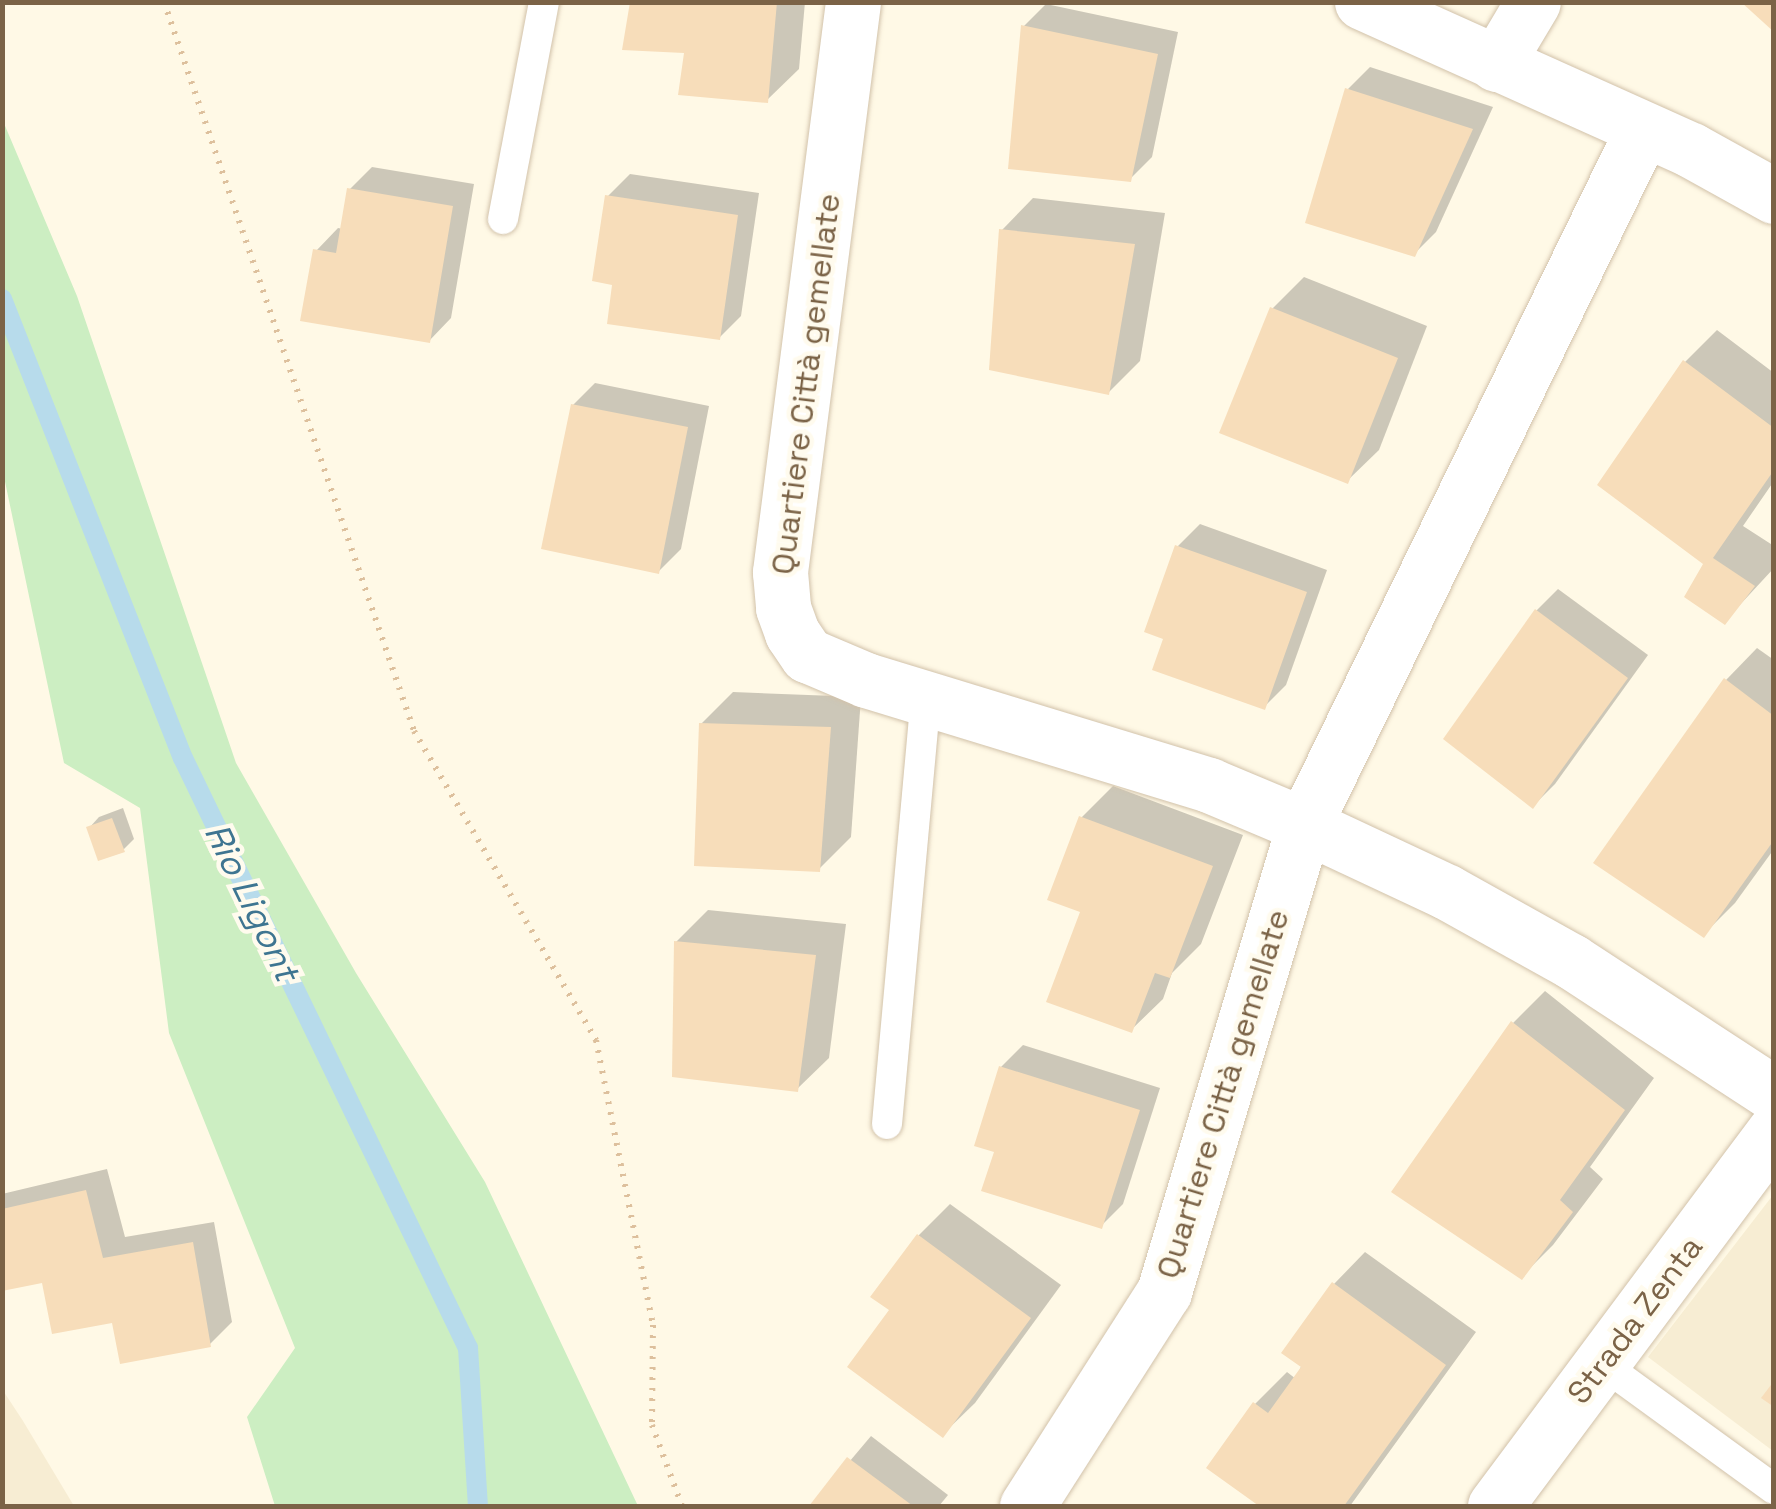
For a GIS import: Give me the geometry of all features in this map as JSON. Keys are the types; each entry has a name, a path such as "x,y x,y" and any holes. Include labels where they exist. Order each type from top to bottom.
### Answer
{"street":[{"name":"Quartiere Città gemellate","path":"854,2 780,572 783,608 792,634 807,655 831,668 926,699 1209,785 1304,825 1447,892 1571,961 1774,1094"},
{"path":"1362,2 1643,128 1774,196"},
{"path":"1496,64 1533,2"},
{"name":"Quartiere Città gemellate","path":"1027,1506 1164,1292 1304,825 1643,128"},
{"name":"Strada Zenta","path":"1495,1506 1774,1132"}],"lane":[{"path":"502,219 544,2"},
{"path":"887,1124 926,699"},
{"path":"1602,1364 1774,1489"}],"path":[{"path":"164,2 414,732 596,1040 653,1325 652,1425 682,1506"}],"shaded area":[{"path":"1773,1195 1773,1451 1648,1357"},
{"path":"2,1389 23,1421 74,1506 3,1506"}],"green space":[{"path":"3,121 77,296 236,763 356,973 485,1182 638,1506 275,1506 247,1417 295,1348 169,1033 140,808 64,763 3,472"}],"building":[{"path":"630,2 777,2 768,103 678,95 684,53 622,50"},
{"path":"1741,2 1774,2 1774,32"},
{"path":"1021,25 1158,54 1131,182 1008,169"},
{"path":"1345,88 1473,129 1415,257 1305,223"},
{"path":"347,188 453,206 430,343 300,321 313,249 336,253"},
{"path":"605,195 738,215 720,340 607,324 612,285 592,281"},
{"path":"999,229 1135,244 1109,395 989,370"},
{"path":"1270,307 1398,358 1348,484 1219,433"},
{"path":"1683,360 1774,428 1774,470 1713,558 1755,586 1725,625 1684,597 1703,564 1597,485"},
{"path":"571,404 688,427 659,574 541,549"},
{"path":"1175,545 1307,592 1265,710 1152,670 1163,639 1144,632"},
{"path":"1535,609 1628,678 1533,809 1443,739"},
{"path":"1724,678 1774,716 1774,840 1704,938 1593,863"},
{"path":"699,723 831,727 820,872 694,866"},
{"path":"1079,816 1213,866 1170,978 1155,973 1132,1033 1046,1002 1080,912 1047,900"},
{"path":"112,818 125,852 98,861 86,827"},
{"path":"674,941 816,955 798,1092 672,1077"},
{"path":"1511,1021 1625,1110 1560,1200 1573,1212 1522,1280 1391,1192"},
{"path":"999,1066 1140,1110 1102,1229 981,1191 994,1152 974,1146"},
{"path":"86,1190 103,1258 193,1242 211,1347 120,1364 112,1323 52,1334 42,1283 2,1291 2,1209"},
{"path":"917,1234 1031,1318 943,1438 847,1367 889,1310 870,1297"},
{"path":"1332,1282 1446,1365 1344,1506 1259,1506 1206,1468 1253,1402 1268,1413 1301,1367 1281,1353"},
{"path":"1774,1381 1774,1407 1761,1398"},
{"path":"847,1457 913,1506 809,1506"}],"waterway":[{"name":"Rio Ligont","path":"2,299 183,758 468,1348 478,1506"}]}
